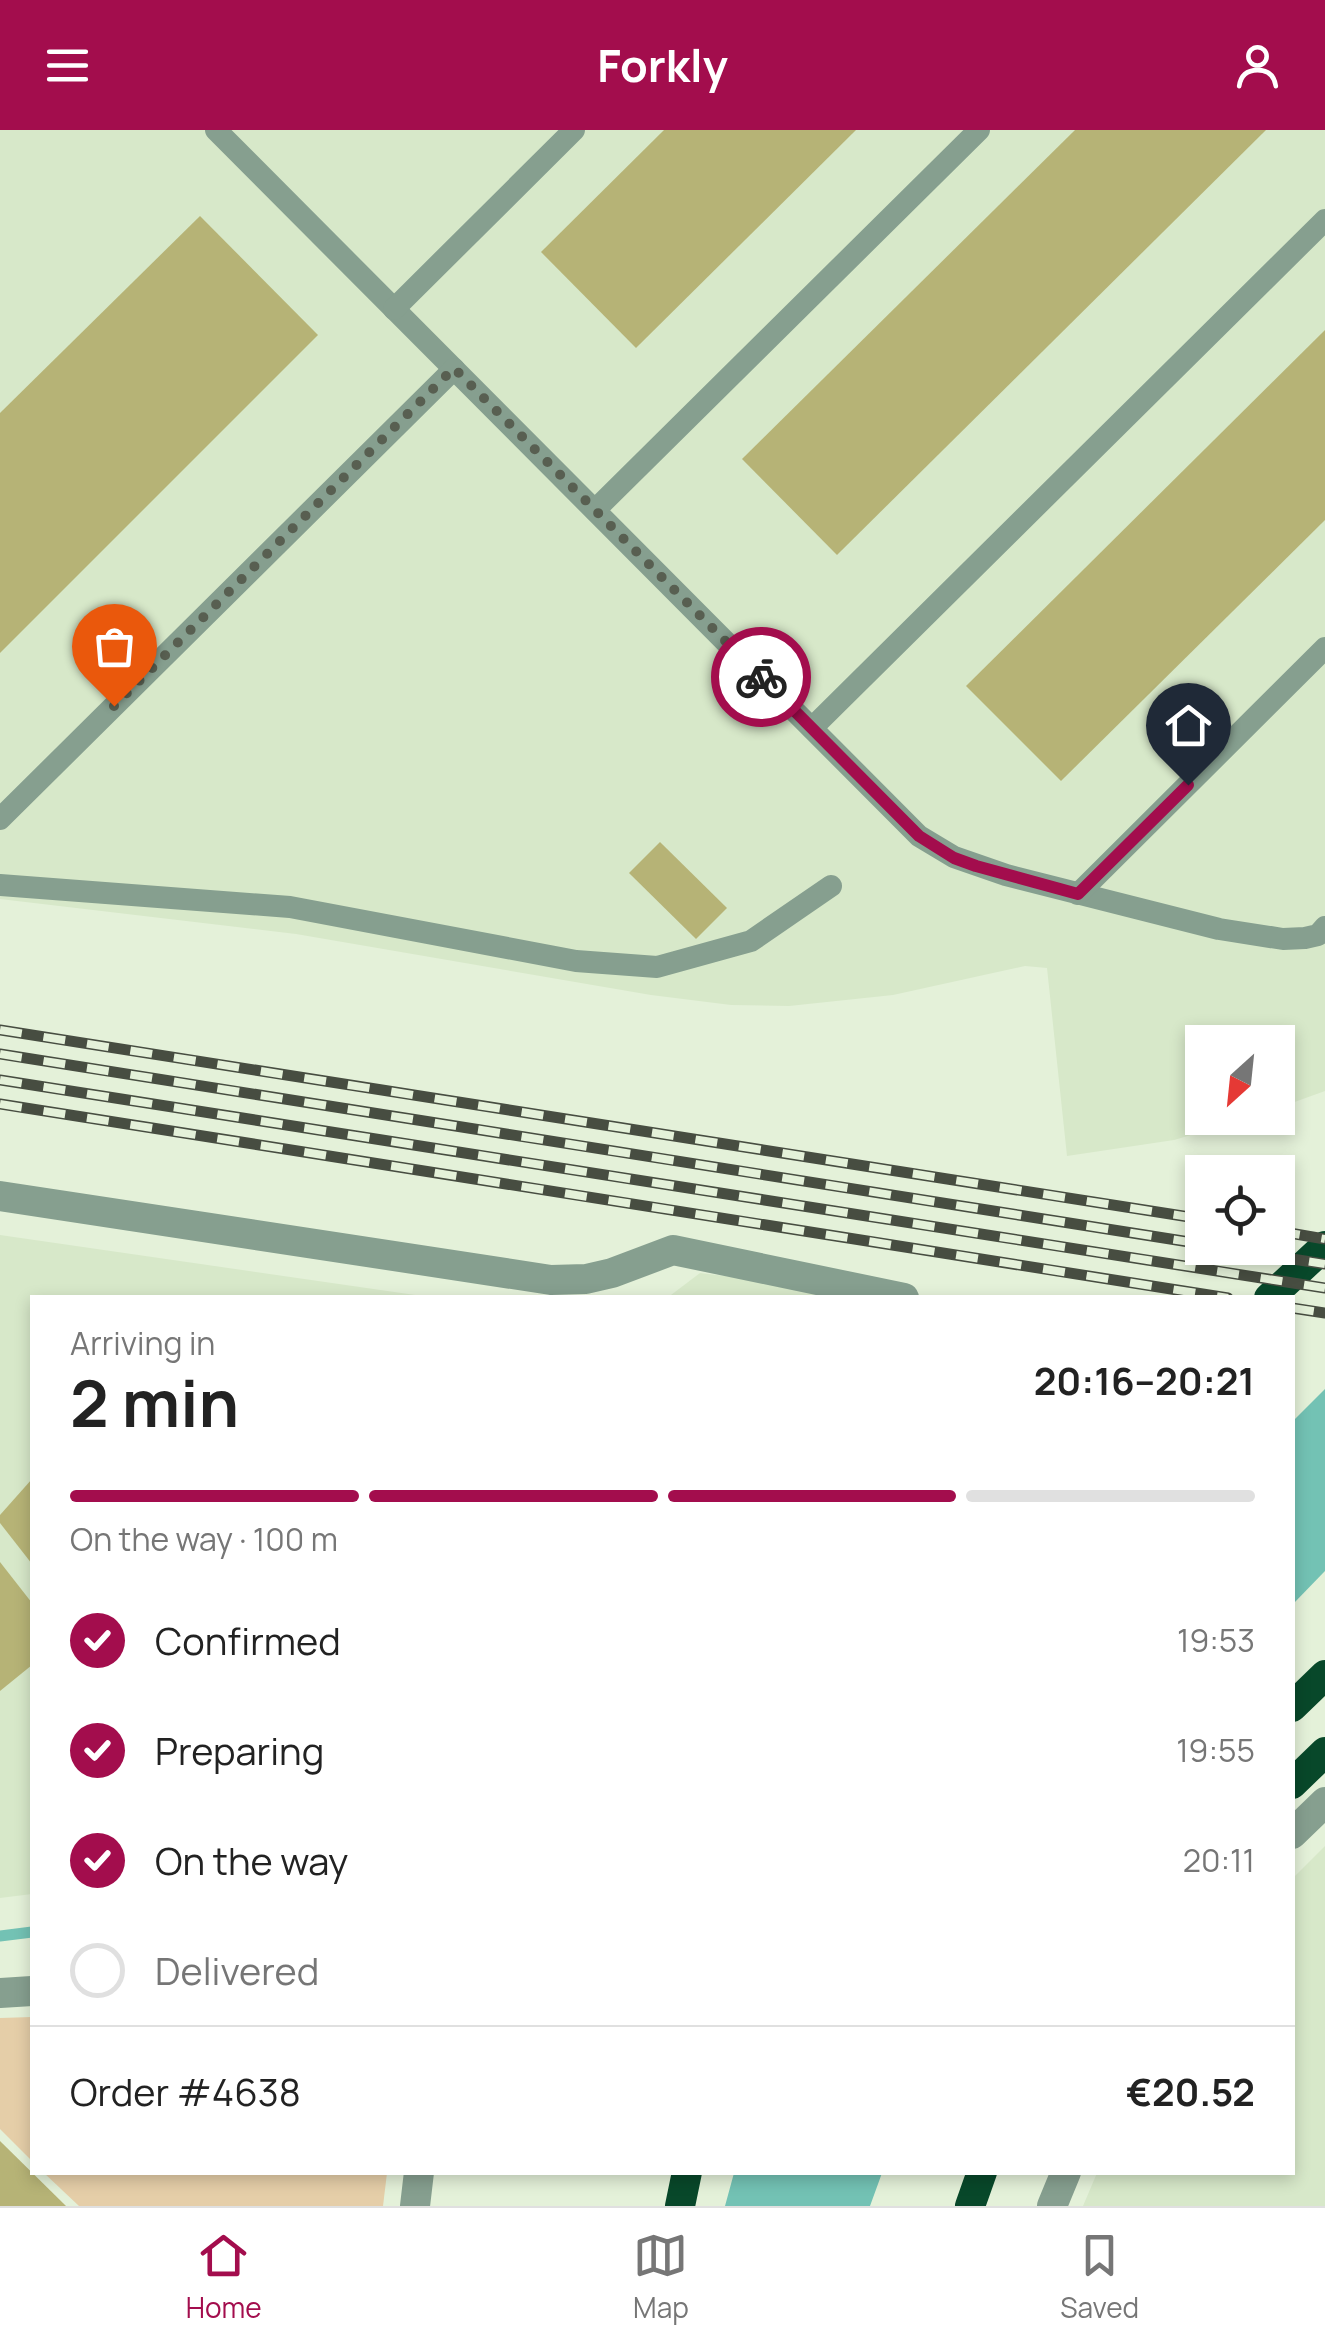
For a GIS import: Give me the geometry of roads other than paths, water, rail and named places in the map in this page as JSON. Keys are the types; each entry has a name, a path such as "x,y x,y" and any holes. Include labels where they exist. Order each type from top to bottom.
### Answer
{"highway":[{"path":"1272,1295 1325,1246"},
{"path":"1295,1704 1325,1674"},
{"path":"1295,1781 1325,1752"},
{"path":"680,2206 685,2175"},
{"path":"970,2206 981,2175"}],"street":[{"path":"0,1196 551,1280 612,1273 673,1250 890,1295"},
{"path":"1295,1831 1325,1802"},
{"path":"0,1993 30,1991"},
{"path":"415,2206 419,2175"},
{"path":"1052,2206 1065,2175"}],"lane":[{"path":"216,130 919,836 976,866 1220,929 1282,940 1304,938 1325,928"},
{"path":"394,309 574,130"},
{"path":"595,510 979,130"},
{"path":"812,728 1325,220"},
{"path":"0,818 454,368"},
{"path":"1078,894 1325,648"},
{"path":"0,886 290,907 576,960 657,967 751,940 831,886"}],"water":[{"path":"1325,1389 1325,1571 1295,1602 1295,1419"},
{"path":"733,2175 881,2175 870,2206 725,2206"}],"waterway":[{"path":"0,1936 30,1932"}],"railway":[{"path":"0,1030 1185,1216"},
{"path":"0,1054 1185,1241"},
{"path":"0,1080 1325,1288"},
{"path":"0,1104 1209,1295"},
{"path":"1295,1234 1325,1239"},
{"path":"1295,1259 1325,1264"},
{"path":"1295,1308 1325,1313"}]}
